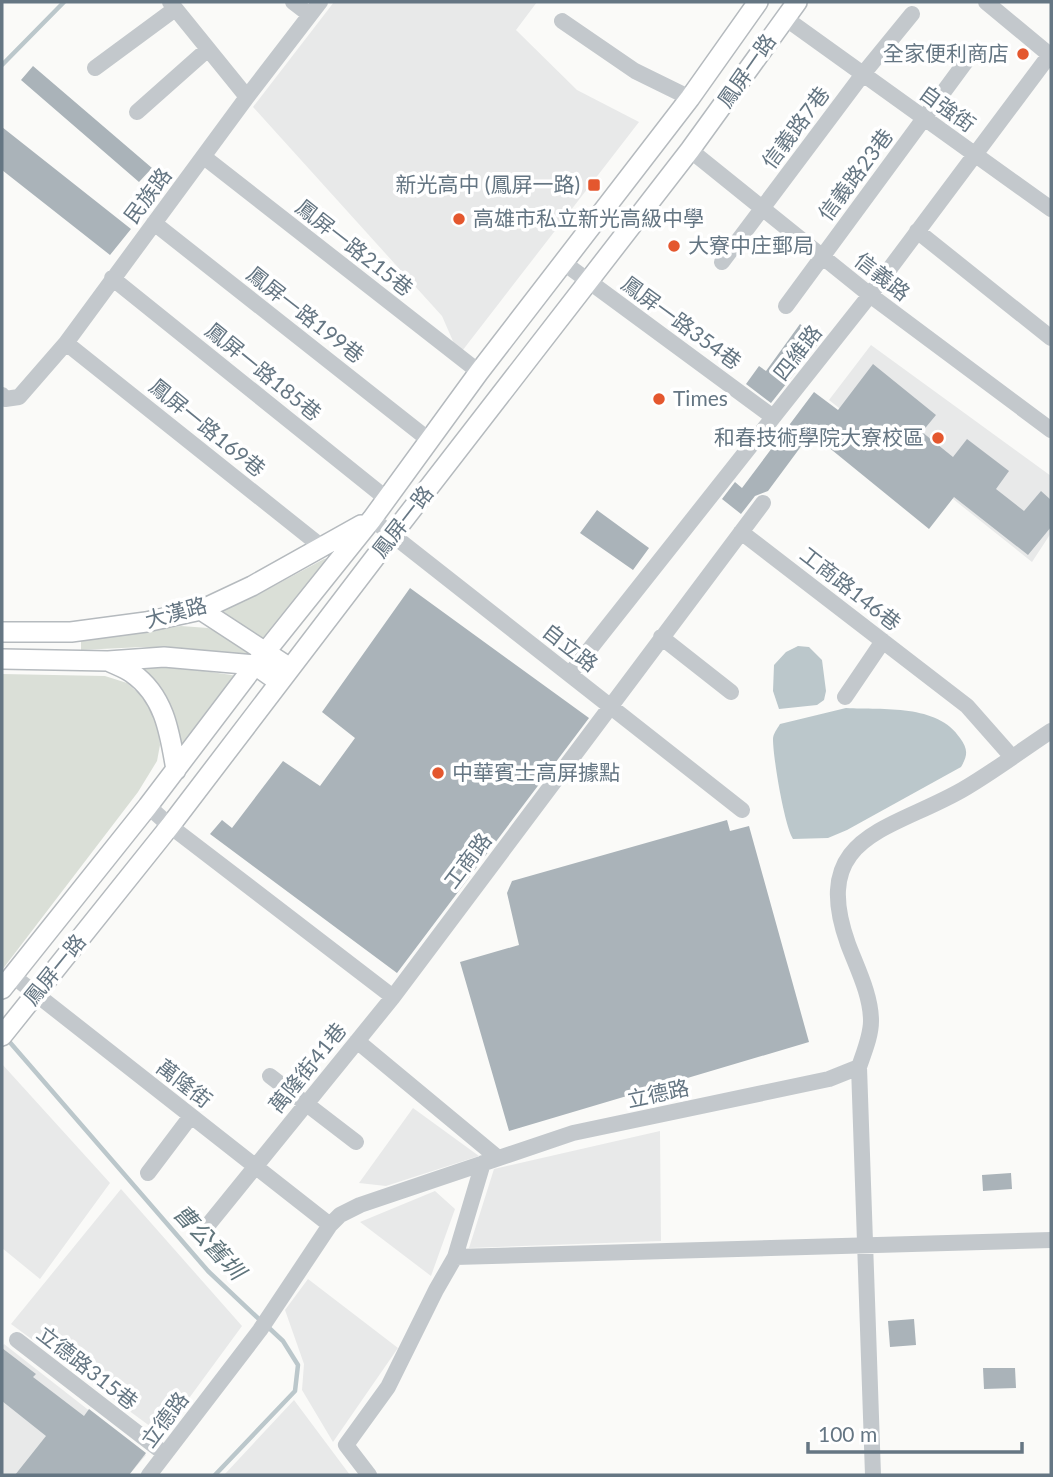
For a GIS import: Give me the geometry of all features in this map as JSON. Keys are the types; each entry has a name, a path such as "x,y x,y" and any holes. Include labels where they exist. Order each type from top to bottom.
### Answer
{"main road":[{"name":"鳳屏一路","path":"7,982 372,519 479,372 690,98 758,2"},
{"name":"鳳屏一路","path":"6,1031 170,826 589,282 690,150 797,2"},
{"name":"大漢路","path":"2,632 71,632 146,622 201,610 252,586 372,519"},
{"path":"201,610 284,675"},
{"name":"大漢路","path":"2,659 108,661 164,657 261,658"},
{"path":"108,661 133,674 157,699 169,725 176,770"}],"street":[{"path":"293,2 315,8"},
{"path":"986,2 1051,54"},
{"path":"96,68 172,5 247,97"},
{"name":"民族路","path":"2,395 5,399 19,397 66,343 315,8"},
{"name":"信義路7巷","path":"722,262 863,74 912,14"},
{"name":"自強街","path":"785,18 1051,209"},
{"path":"562,21 635,71 690,98"},
{"path":"136,112 208,49"},
{"name":"四維路","path":"570,674 870,295 1051,54"},
{"name":"信義路23巷","path":"786,306 967,60"},
{"name":"信義路","path":"690,150 870,295 1051,430"},
{"name":"鳳屏一路215巷","path":"204,157 479,372"},
{"name":"鳳屏一路199巷","path":"154,223 429,440"},
{"path":"917,231 1051,338"},
{"name":"鳳屏一路354巷","path":"564,263 773,417"},
{"name":"鳳屏一路185巷","path":"112,278 387,499"},
{"name":"鳳屏一路169巷","path":"66,343 323,547"},
{"name":"工商路","path":"393,997 763,503"},
{"name":"自立路","path":"372,519 742,810"},
{"name":"工商路146巷","path":"741,532 967,706 1012,757"},
{"path":"661,637 731,692"},
{"path":"845,697 883,641"},
{"path":"873,1475 859,1067 871,1021 867,998 842,928 836,898 841,869 860,845 882,828 961,790 1051,731"},
{"path":"148,806 170,826 393,997"},
{"name":"萬隆街","path":"7,982 36,995 330,1225"},
{"name":"萬隆街41巷","path":"204,1230 393,997"},
{"path":"357,1041 490,1161 455,1257 388,1387 346,1445 369,1475"},
{"name":"立德路","path":"149,1475 264,1323 330,1225 340,1215 359,1205 573,1133 830,1079 859,1067"},
{"path":"270,1076 356,1142"},
{"path":"148,1172 191,1116"},
{"path":"455,1257 1051,1240"},
{"name":"立德路315巷","path":"17,1340 165,1454"}],"shaded area":[{"name":"高雄市私立新光高級中學","path":"334,2 537,2 516,30 577,90 639,122 459,355 442,316 253,107"},
{"name":"和春技術學院大寮校區","path":"871,345 1051,476 1051,533 1032,562 829,400"},
{"path":"333,557 267,639 260,638 220,610 259,594 324,559"},
{"path":"181,626 208,628 256,651 250,659 171,648 81,650 81,641"},
{"path":"798,646 809,647 822,660 826,691 824,700 817,705 779,709 773,691 774,665 786,652"},
{"path":"134,666 178,667 238,676 180,753"},
{"path":"2,674 105,676 127,683 147,701 158,725 160,745 157,761 138,792 2,970"},
{"path":"846,708 893,709 938,719 950,727 965,745 965,759 961,767 847,830 828,838 793,839 780,790 773,748 774,733 780,724"},
{"path":"2,1064 110,1183 40,1279 2,1248"},
{"path":"413,1108 479,1156 386,1186 359,1183"},
{"path":"660,1131 661,1241 469,1248 494,1169"},
{"path":"121,1189 242,1326 162,1435 11,1324"},
{"path":"435,1191 455,1209 431,1276 360,1222"},
{"path":"308,1279 398,1348 333,1442 302,1390 304,1364 285,1310"},
{"path":"4,1344 146,1455 129,1475 2,1475"},
{"path":"294,1400 350,1475 224,1475"}],"building":[{"path":"33,66 152,168 139,182 21,80"},
{"path":"2,127 131,229 110,255 2,170"},
{"path":"800,324 821,340 771,403 746,384 759,366 766,371"},
{"path":"873,364 936,415 922,432 953,457 967,439 1009,471 996,489 1024,511 1041,491 1051,500 1051,527 1028,555 954,497 929,529 811,433 768,491 755,496 741,514 722,499 735,482 742,488 814,392 838,410"},
{"path":"597,510 649,548 633,570 580,533"},
{"name":"中華賓士高屏據點","path":"410,588 589,718 397,973 210,834 222,820 232,828 283,761 320,786 355,738 322,712"},
{"path":"727,820 730,831 749,826 809,1042 509,1131 460,962 519,945 507,893 512,881"},
{"path":"1011,1173 1012,1189 983,1191 982,1175"},
{"path":"914,1319 916,1345 890,1347 888,1321"},
{"path":"2,1348 36,1374 33,1377 84,1416 89,1409 146,1453 129,1475 15,1475 46,1436 2,1401"},
{"path":"983,1368 1015,1368 1016,1388 984,1389"}],"waterway":[{"name":"曹公舊圳","path":"2,65 64,2"},
{"name":"曹公舊圳","path":"7,1039 208,1271 261,1321"},
{"name":"曹公舊圳","path":"215,1475 295,1391 298,1365 283,1341 268,1327"}],"place":[{"name":"全家便利商店","path":"1023,54"},
{"name":"新光高中 (鳳屏一路)","path":"594,185"},
{"name":"高雄市私立新光高級中學","path":"459,219"},
{"name":"大寮中庄郵局","path":"674,246"},
{"name":"Times","path":"659,399"},
{"name":"和春技術學院大寮校區","path":"938,438"},
{"name":"中華賓士高屏據點","path":"438,773"}]}
